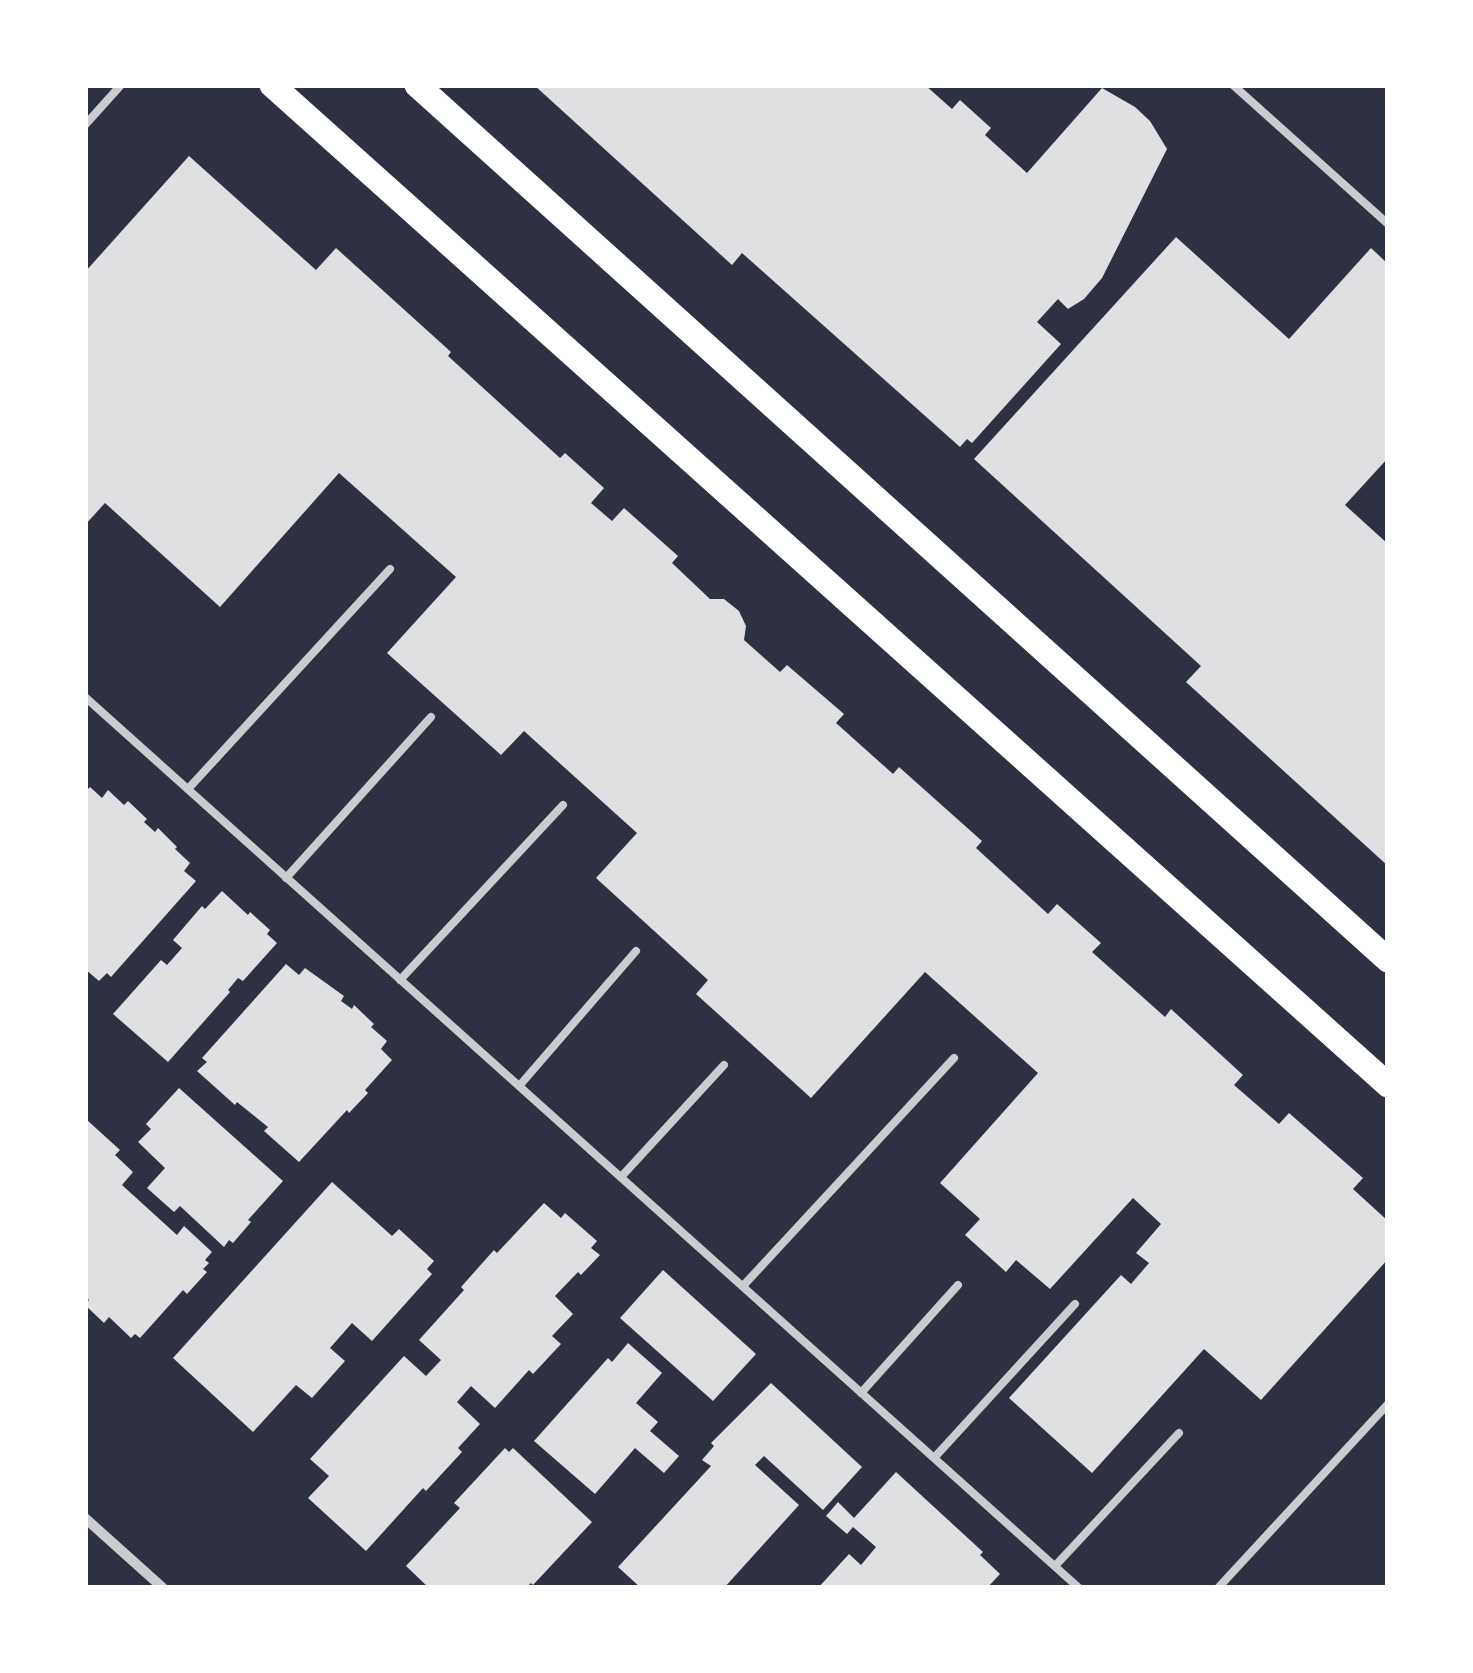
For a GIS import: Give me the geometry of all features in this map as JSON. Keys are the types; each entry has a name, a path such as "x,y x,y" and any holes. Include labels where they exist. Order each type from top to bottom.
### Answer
{"main road":[{"path":"272,85 1388,1085"},
{"path":"418,85 1388,960"}],"street":[{"path":"85,1518 163,1588"}],"lane":[{"path":"85,125 121,85"},
{"path":"1233,85 1388,224"},
{"path":"188,789 390,569"},
{"path":"85,696 1080,1588"},
{"path":"286,878 431,717"},
{"path":"400,980 563,805"},
{"path":"520,1085 636,951"},
{"path":"743,1286 954,1058"},
{"path":"621,1176 724,1065"},
{"path":"861,1393 958,1285"},
{"path":"934,1458 1075,1304"},
{"path":"1218,1588 1388,1404"},
{"path":"1056,1566 1179,1433"}],"building":[{"path":"534,85 925,85 952,109 960,100 991,128 985,135 1027,173 1102,88 1135,107 1150,121 1167,149 1102,278 1084,299 1068,309 1058,299 1037,322 1061,344 972,443 967,439 960,447 742,253 732,265"},
{"path":"189,156 316,270 336,248 560,458 565,453 604,488 591,503 612,521 624,508 678,556 672,563 710,599 724,599 739,611 746,626 744,640 780,672 787,665 844,714 836,723 893,774 899,767 982,841 976,848 1048,914 1057,904 1101,943 1092,952 1165,1017 1171,1009 1243,1075 1234,1085 1279,1124 1289,1113 1363,1178 1353,1189 1388,1221 1388,1259 1261,1400 1204,1349 1092,1473 1009,1398 1121,1275 1131,1284 1149,1263 1136,1253 1161,1224 1133,1198 1050,1289 1016,1260 1006,1272 965,1235 980,1219 940,1183 1038,1073 925,972 811,1098 696,994 708,980 596,878 637,833 524,731 501,755 387,653 456,577 339,473 220,607 105,503 85,525 85,272"},
{"path":"1176,237 1289,339 1371,248 1388,264 1388,458 1345,505 1388,544 1388,866 1186,682 1201,666 974,459"},
{"path":"90,787 102,798 108,790 124,805 128,801 147,819 144,822 155,832 158,828 177,847 190,863 184,871 196,881 111,977 107,973 99,981 85,969 85,792"},
{"path":"222,891 270,930 267,934 277,943 243,981 238,978 168,1062 113,1014 161,960 167,965 182,948 173,940 202,906 205,909"},
{"path":"286,964 299,975 305,968 344,996 341,1001 352,1009 354,1005 387,1041 381,1049 392,1060 365,1090 368,1093 299,1162 264,1131 268,1127 237,1102 235,1105 197,1071 207,1062 202,1058"},
{"path":"179,1088 283,1181 233,1243 229,1240 224,1247 180,1206 174,1212 147,1188 165,1168 138,1142 151,1129 146,1124"},
{"path":"87,1120 120,1150 115,1155 133,1172 122,1185 177,1235 184,1226 212,1252 205,1260 209,1263 203,1269 207,1272 187,1294 183,1290 140,1338 135,1334 131,1338 109,1317 104,1323 85,1305 89,1300 85,1296"},
{"path":"332,1182 392,1236 399,1229 434,1261 427,1269 432,1274 372,1341 352,1323 330,1348 345,1361 312,1398 296,1385 253,1432 173,1358"},
{"path":"544,1203 561,1218 565,1213 597,1241 591,1248 600,1255 555,1296 573,1314 552,1336 561,1344 533,1374 529,1370 495,1408 471,1386 457,1402 480,1424 458,1448 462,1452 366,1551 308,1498 329,1476 310,1459 404,1356 426,1376 441,1360 419,1340 494,1250 497,1253"},
{"path":"663,1270 756,1354 713,1401 620,1318"},
{"path":"628,1343 662,1373 636,1403 658,1422 650,1431 679,1456 664,1473 635,1448 595,1494 534,1441 608,1358 612,1362"},
{"path":"771,1383 862,1467 823,1510 764,1456 755,1465 799,1505 724,1588 641,1588 618,1567 711,1466 702,1460 714,1446 711,1443"},
{"path":"505,1448 509,1452 513,1448 592,1522 526,1588 429,1588 406,1566 460,1508 454,1503"},
{"path":"896,1472 983,1552 980,1555 1000,1574 987,1588 818,1588 849,1554 861,1565 876,1547 853,1527 847,1534 826,1516 838,1502 854,1518"}]}
